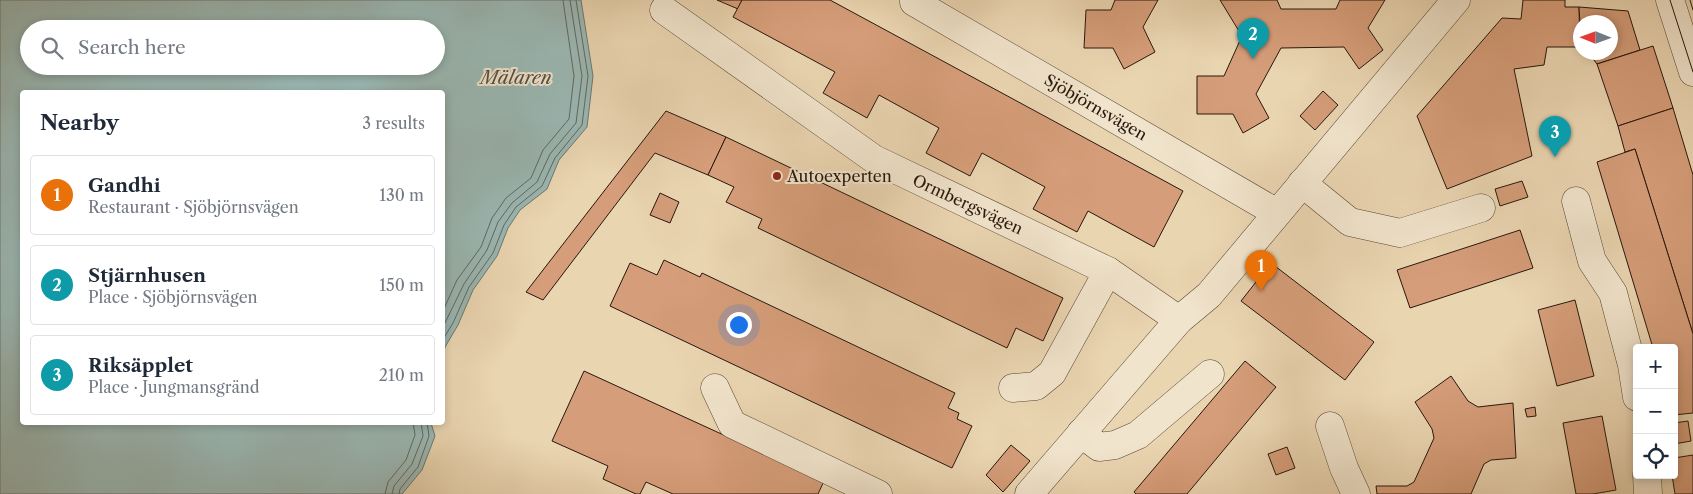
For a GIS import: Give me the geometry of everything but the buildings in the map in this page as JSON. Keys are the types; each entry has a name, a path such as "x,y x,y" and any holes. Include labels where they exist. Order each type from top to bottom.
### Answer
{"street":[{"path":"1670,0 1693,72"},
{"path":"1690,0 1693,10"},
{"name":"Sjöbjörnsvägen","path":"914,2 1278,213"},
{"path":"1029,494 1179,320 1209,295 1451,2"},
{"name":"Ormbergsvägen","path":"664,10 874,159 1108,271 1179,320"},
{"path":"1302,183 1350,222 1400,233 1481,208"},
{"path":"1576,201 1592,261 1613,293 1632,365 1636,389"},
{"path":"1013,388 1036,386 1052,373 1108,271"},
{"path":"1081,432 1099,447 1115,445 1138,435 1210,374"},
{"path":"715,388 732,424 878,494"},
{"path":"1330,426 1344,468 1356,494"},
{"path":"1647,479 1648,494"}],"water":[{"name":"Mälaren","path":"0,0 581,0 593,76 587,127 559,160 547,189 520,210 508,228 497,256 473,290 458,325 445,347 445,90 20,90 20,425 432,425 435,436 422,470 402,494 0,494"}],"tram line":[{"path":"1670,0 1693,72"},
{"path":"1690,0 1693,10"}],"place":[{"name":"Stjärnhusen","path":"1253,59"},
{"name":"Riksäpplet","path":"1555,157"},
{"name":"Autoexperten","path":"777,176"},
{"name":"Gandhi","path":"1261,291"}]}
